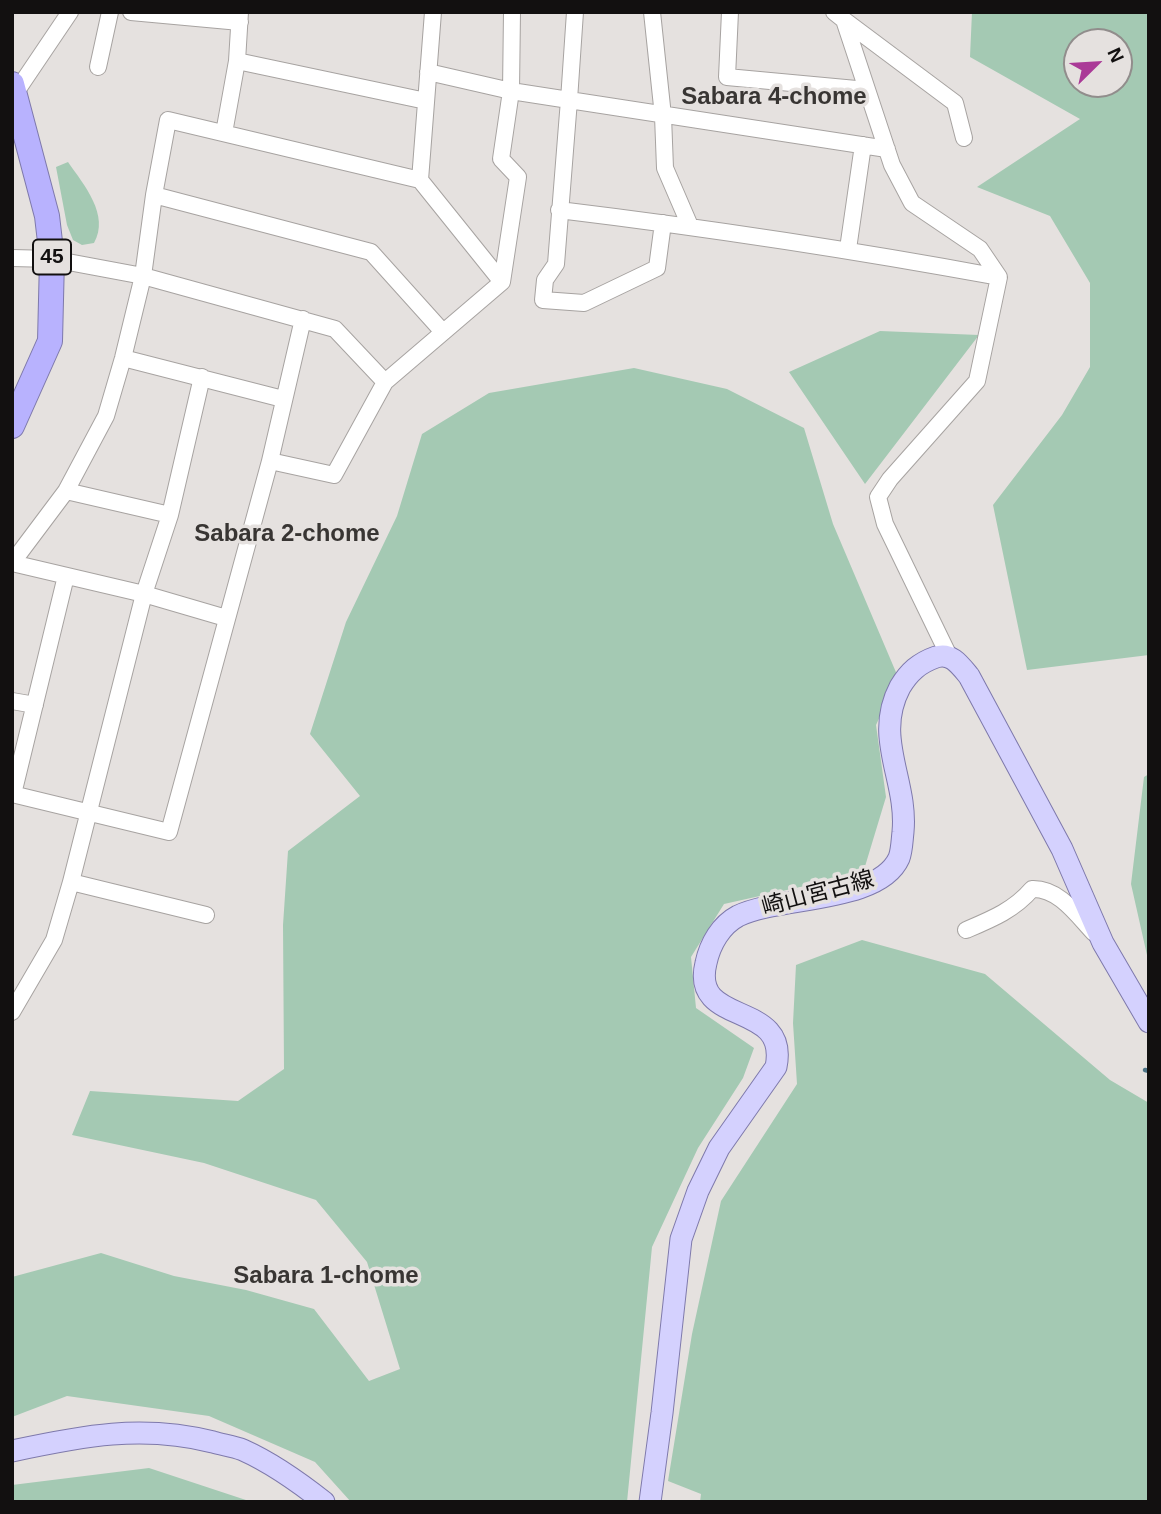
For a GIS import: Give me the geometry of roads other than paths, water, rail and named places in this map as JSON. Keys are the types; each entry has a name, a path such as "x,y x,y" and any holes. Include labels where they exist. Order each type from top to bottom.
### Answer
{"highway":[{"name":"45","path":"12,426 50,341 52,259 47,216 14,88"}],"main road":[{"name":"崎山宮古線","path":"650,1502 681,1239 698,1191 719,1148 776,1067 779,1055 776,1040 768,1028 711,998 704,982 705,964 711,946 720,931 737,916 870,885 892,870 902,845 904,808 889,740 888,721 894,699 906,677 917,666 942,655 949,656"},
{"path":"949,656 965,670 977,690 1062,849 1102,943 1149,1022"},
{"path":"12,1451 72,1438 133,1431 190,1436 243,1450 298,1481 324,1502"}],"street":[{"path":"14,88 70,12"},
{"path":"98,67 110,12"},
{"path":"131,12 240,17 237,61 225,133"},
{"path":"420,180 433,12"},
{"path":"270,461 334,475 385,382 502,282 518,177 501,159 511,92 512,12"},
{"path":"575,12 556,264 545,280 543,300 584,303 657,268 663,223"},
{"path":"652,12 663,116 665,168 690,226"},
{"path":"730,12 727,77 867,90"},
{"path":"839,16 892,165 912,203 980,249 999,277 977,381 890,479 878,497 884,524 949,656"},
{"path":"839,16 955,103 964,138"},
{"path":"237,61 426,101"},
{"path":"428,72 511,92 887,149"},
{"path":"226,618 144,594 12,563 66,491 106,416 143,276 168,120 420,180 502,282"},
{"path":"848,249 863,145"},
{"path":"154,195 370,252 443,332"},
{"path":"559,210 848,249 999,277"},
{"path":"12,258 52,259 143,276 335,329 385,382"},
{"path":"66,576 13,794 169,832 270,461 303,319"},
{"path":"123,358 283,399"},
{"path":"12,1012 54,940 144,594 170,515 202,377"},
{"path":"66,491 170,515"},
{"path":"12,701 35,705"},
{"path":"71,882 206,915"},
{"path":"966,930 1018,905 1032,889 1042,889 1065,902 1102,943"}],"waterway":[{"path":"1145,1070 1149,1071"}],"district":[{"name":"Sabara 4-chome","path":"774,97"},
{"name":"Sabara 2-chome","path":"287,534"},
{"name":"Sabara 1-chome","path":"326,1276"}]}
